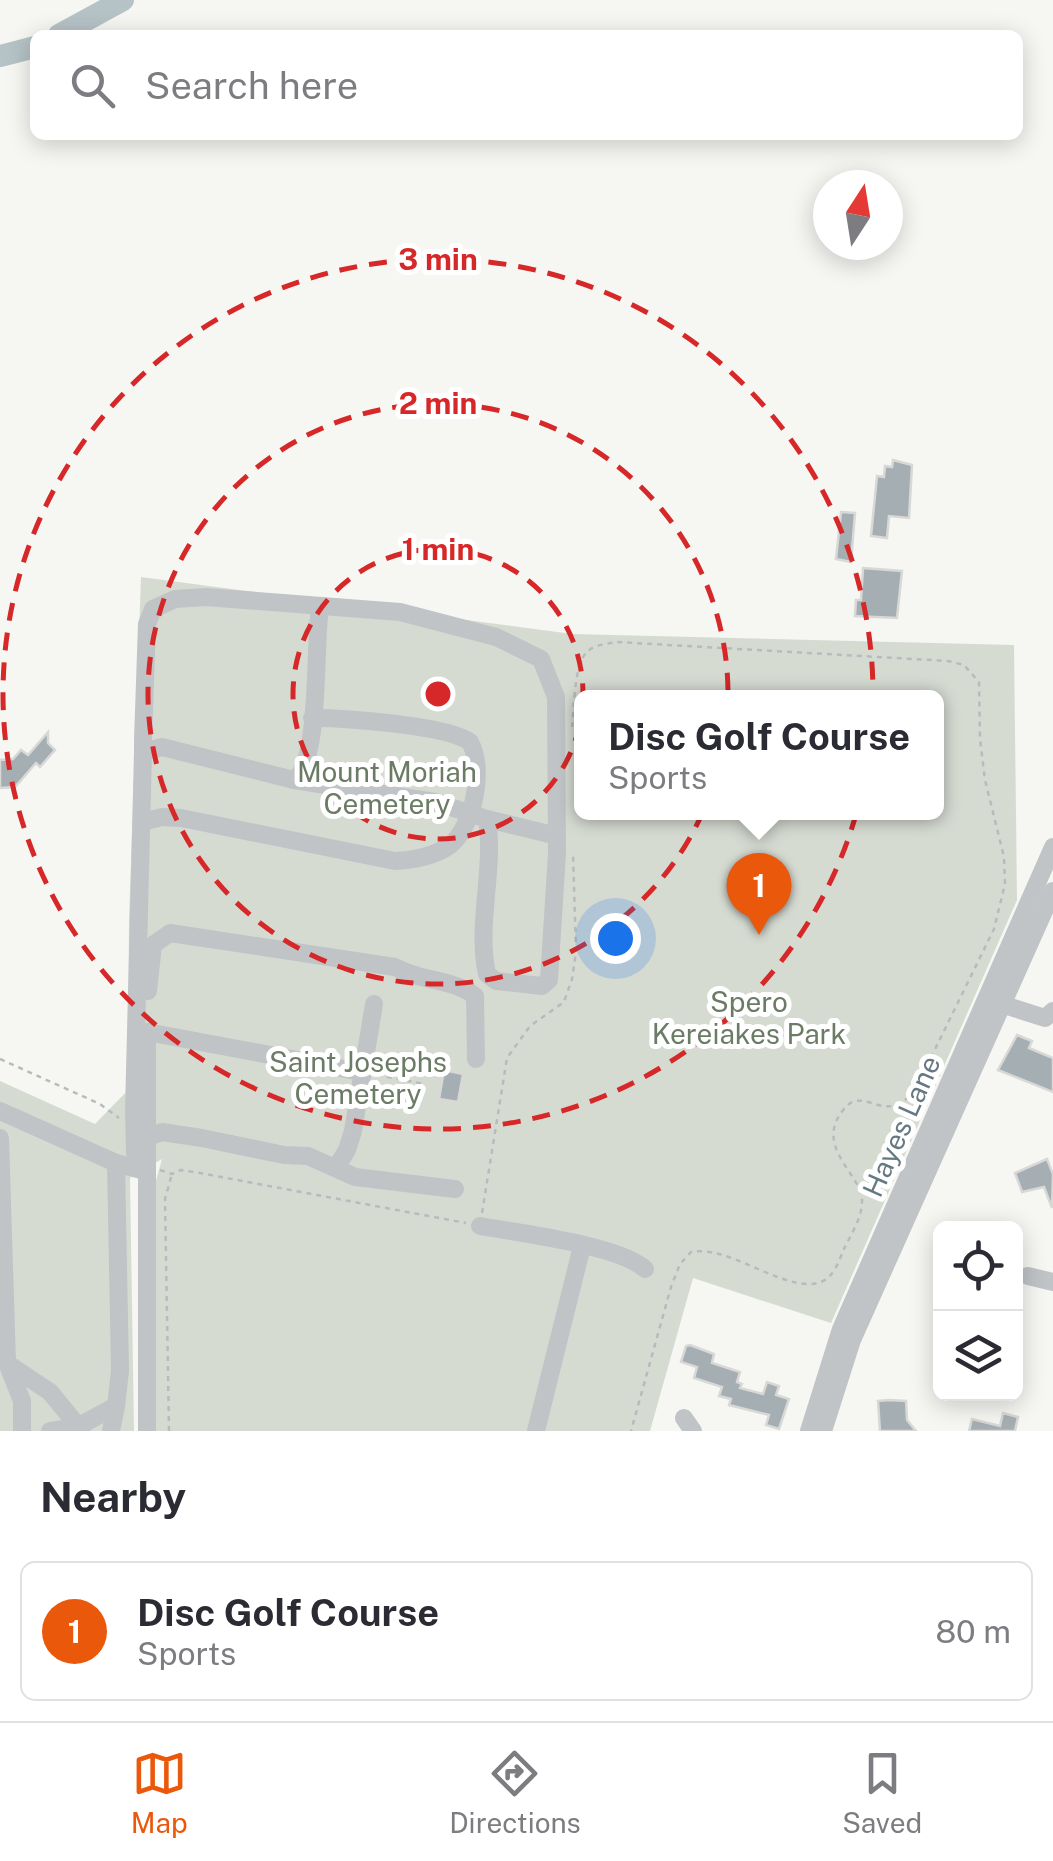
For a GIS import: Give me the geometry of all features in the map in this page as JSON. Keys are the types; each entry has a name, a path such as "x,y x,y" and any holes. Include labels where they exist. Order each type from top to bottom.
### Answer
{"street":[{"path":"145,1168 136,1153 134,1112 147,624 156,607 175,599 206,596 400,612 496,637 541,659 556,697 565,839 548,985 496,981 487,974 490,843 478,816 476,757 470,742 464,737 339,718 312,718"},
{"path":"294,780 305,771 320,608"},
{"path":"143,752 162,746 294,780 423,799 565,839"},
{"path":"142,822 181,818 338,852 406,860 449,845 478,816"},
{"name":"Hayes Lane","path":"823,1431 852,1340 995,1002 1053,847"},
{"name":"Hayes Lane","path":"809,1431 840,1329 995,1002 1053,891"},
{"path":"147,1431 145,1168 152,949 173,933 390,966 420,979 462,986 477,999 476,1060"},
{"path":"995,1002 1050,1017"},
{"path":"336,1168 350,1144 374,1004"},
{"path":"147,1032 361,1072"},
{"path":"0,1112 116,1163 145,1168"},
{"path":"20,1120 11,1124 0,1138 3,1361 22,1401 22,1431"},
{"path":"148,1138 162,1132 202,1138 284,1155 308,1156 355,1177 455,1189"},
{"path":"111,1431 120,1371 116,1163"},
{"path":"480,1226 582,1246 636,1261 644,1269"},
{"path":"536,1431 582,1246"},
{"path":"1028,1276 1053,1282"},
{"path":"3,1361 40,1383 80,1429"},
{"path":"50,1431 80,1429 116,1406"}],"path":[{"path":"577,690 586,652 599,644 617,642 964,665 979,682 980,739 1004,857 1005,884 994,929 916,1088 905,1104 895,1108 866,1101 852,1102 842,1110 835,1128 838,1160 862,1195 860,1214 834,1271 824,1280 810,1284 720,1254 691,1252 680,1264 670,1287 631,1431"},
{"path":"572,729 574,713"},
{"path":"145,1168 172,1174 181,1170 200,1173 480,1226 507,1058 530,1026 564,1002 572,979 576,952 565,839"},
{"path":"0,1058 100,1104 123,1121"},
{"path":"361,1072 424,1084"},
{"path":"169,1431 165,1199 172,1174"}],"green space":[{"path":"141,577 572,634 1014,645 1017,900 831,1323 693,1278 650,1431 154,1431 154,1188 162,1159 130,1178 134,1431 0,1431 0,1081 95,1124 128,1090 129,919"}],"building":[{"path":"893,460 912,465 909,518 889,516 887,538 871,536 877,476 884,477 885,466 892,467"},
{"path":"841,512 855,513 851,562 836,559"},
{"path":"863,568 902,571 897,618 855,616 856,600 861,600"},
{"path":"48,732 48,743 55,750 40,767 36,763 15,787 0,788 0,760 13,759 21,750 28,755"},
{"path":"1017,1035 1032,1041 1029,1048 1053,1058 1053,1092 998,1070"},
{"path":"444,1070 463,1074 458,1102 439,1099"},
{"path":"1047,1159 1053,1174 1052,1208 1044,1187 1022,1192 1015,1173"},
{"path":"686,1346 714,1354 712,1363 740,1372 740,1388 763,1394 767,1382 779,1386 776,1395 789,1399 779,1429 766,1425 769,1415 729,1405 731,1399 719,1396 722,1387 694,1378 697,1367 681,1362"},
{"path":"878,1401 906,1401 907,1420 916,1431 880,1431"},
{"path":"1003,1413 1018,1417 1015,1431 969,1431 972,1419 1000,1426"}],"waterway":[{"path":"68,30 123,0"},
{"path":"0,56 30,48"}],"place":[{"name":"Disc Golf Course","path":"759,935"}],"park label":[{"name":"Mount Moriah Cemetery","path":"387,787"},
{"name":"Spero Kereiakes Park","path":"749,1017"},
{"name":"Saint Josephs Cemetery","path":"358,1077"}]}
